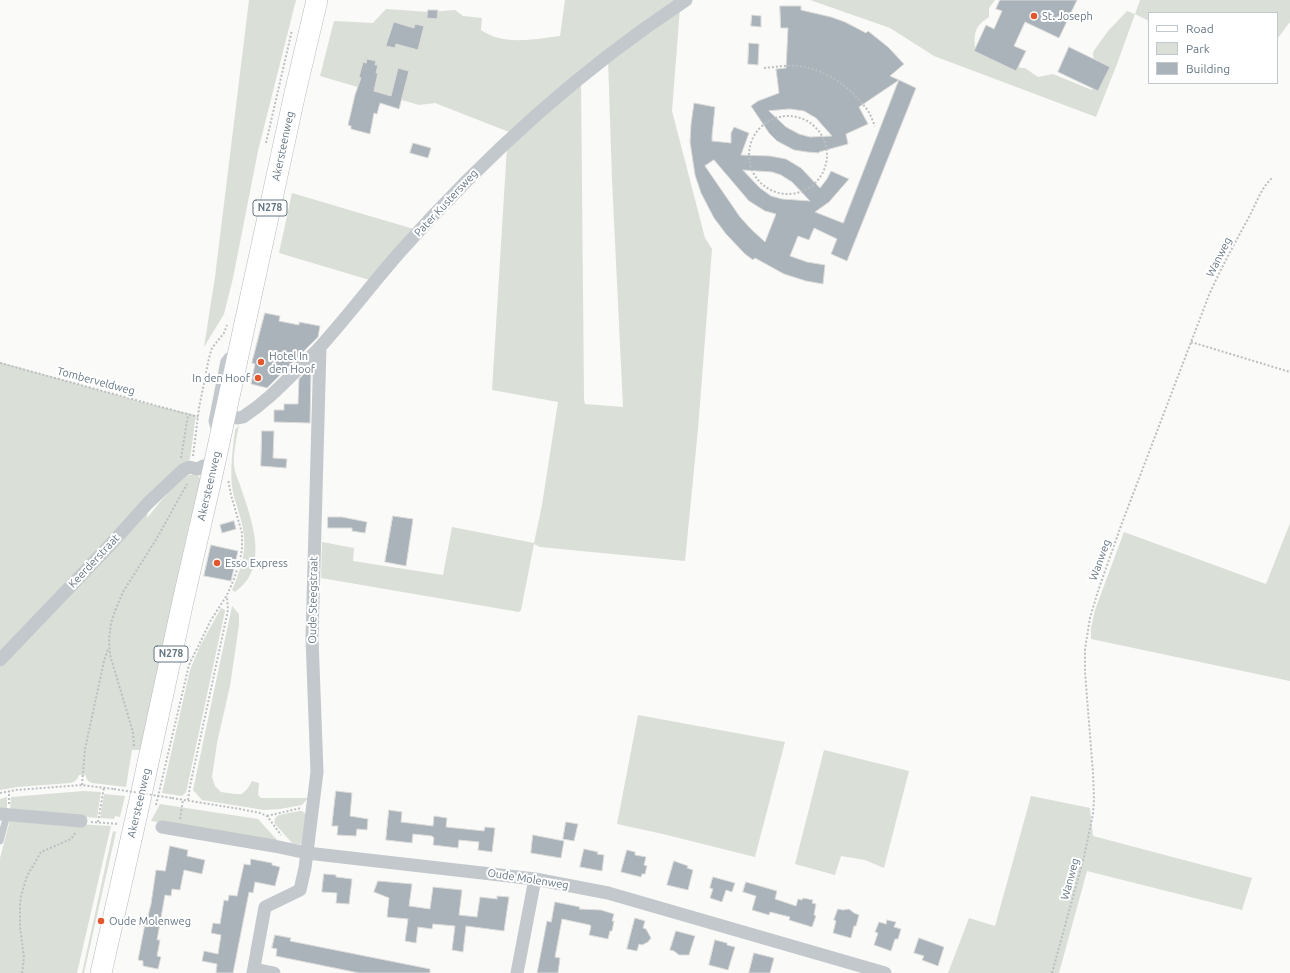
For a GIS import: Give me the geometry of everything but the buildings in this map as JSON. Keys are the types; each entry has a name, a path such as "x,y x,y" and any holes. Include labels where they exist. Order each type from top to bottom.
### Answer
{"main road":[{"name":"Akersteenweg","path":"101,973 140,800 182,601 201,470 223,424 295,93 317,0"}],"street":[{"name":"Pater Kustersweg","path":"223,424 243,417 265,402 320,347 398,254 456,191 514,134 562,92 614,50 646,26 686,0"},
{"name":"Oude Steegstraat","path":"253,971 265,907 300,890 307,852 317,772 312,638 320,347"},
{"name":"Keerderstraat","path":"0,660 111,544 148,503 201,470"},
{"path":"3,814 79,820"},
{"name":"Oude Molenweg","path":"162,827 307,852 535,879 608,893 885,973"},
{"path":"517,973 535,879"},
{"path":"253,971 274,973"}],"lane":[{"path":"0,842 3,814"}],"path":[{"path":"265,148 293,28"},
{"path":"764,68 797,66 810,68 841,82 866,108 875,126"},
{"path":"792,116 804,118 813,123 821,131 825,141 827,154 826,164 822,176 816,184 805,192 786,195 770,191 757,180 752,172 749,159 752,140 756,132 763,125 776,118 792,116"},
{"name":"Wanweg","path":"1052,973 1084,857 1093,814 1093,773 1085,672 1090,618 1122,523 1205,306 1221,269 1260,195 1272,178"},
{"path":"134,746 133,732 111,660 109,646 111,623 114,611 123,592 179,499 201,470 198,417 212,348 225,330 229,319"},
{"path":"1191,342 1290,372"},
{"name":"Tomberveldweg","path":"0,363 198,417"},
{"path":"162,785 189,665 211,620 227,595 234,579 240,561 242,541 242,533 231,495 201,470 180,465 188,415"},
{"path":"188,800 228,610 227,595"},
{"path":"82,784 85,749 104,661 109,646"},
{"path":"0,793 16,790 82,784 254,811 267,816 300,808 312,807"},
{"path":"104,787 98,822 120,824"},
{"path":"180,816 183,800"},
{"path":"267,816 273,826 292,849"},
{"path":"22,973 24,958 20,927 20,905 27,876 41,852 71,839 76,832 79,820"}],"green space":[{"path":"249,0 296,0 258,151 233,278 224,314 204,347 215,277"},
{"path":"565,0 677,0 509,132 435,103 419,105 320,76 334,21 373,23 386,9 430,12 455,10 463,16 482,18 481,30 490,35 509,40 530,40 560,36"},
{"path":"810,0 995,0 989,8 989,17 981,23 976,30 975,48 1021,68 1025,68 1038,77 1053,74 1092,90 1095,84 1093,52 1108,31 1127,11 1135,14 1096,117 934,56 890,28"},
{"path":"1140,0 1290,0 1290,22 1278,38 1278,12 1148,12 1148,20 1135,14"},
{"path":"680,8 672,111 705,238 712,249 698,429 685,561 540,547 534,544 521,610 519,612 321,578 322,542 354,548 353,561 443,575 452,527 534,543 542,505 558,402 492,390 507,147 581,80 584,399 585,404 623,407 608,59"},
{"path":"292,193 417,230 373,281 279,253"},
{"path":"0,362 145,403 196,415 190,459 177,468 150,498 147,518 186,474 191,475 193,473 199,476 202,482 202,489 198,504 189,525 141,750 132,750 126,787 92,783 88,781 85,775 79,775 76,780 70,783 0,790"},
{"path":"239,425 234,467 253,527 255,556 253,569 246,582 235,592 232,590 237,578 244,551 243,530 231,479 235,430"},
{"path":"1290,523 1290,681 1091,639 1091,628 1095,610 1124,532 1266,584"},
{"path":"232,606 239,614 239,625 230,686 217,743 212,777 215,786 221,792 242,794 252,781 259,783 258,795 261,798 308,798 302,805 264,810 202,800 193,790"},
{"path":"221,608 225,611 186,792 182,796 162,793 190,670 200,646"},
{"path":"638,715 785,742 755,857 617,824"},
{"path":"824,750 909,771 884,868 865,860 841,856 835,875 795,864"},
{"path":"83,791 101,792 97,818 10,810 11,797"},
{"path":"104,794 125,796 120,817 115,816 114,819 100,818"},
{"path":"1031,796 1090,808 1093,836 1252,878 1242,910 1087,871 1059,973 948,973 969,918 995,926"},
{"path":"7,797 7,810 0,809 0,799"},
{"path":"160,804 258,819 278,841 151,821"},
{"path":"299,811 306,814 302,843 299,845 292,843 275,824 275,821 279,815"},
{"path":"10,820 111,826 77,973 0,973 0,858"},
{"path":"113,831 116,832 84,973 82,973"}],"place":[{"name":"St. Joseph","path":"1034,16"},
{"name":"Hotel In den Hoof","path":"261,362"},
{"name":"In den Hoof","path":"258,378"},
{"name":"Esso Express","path":"217,563"},
{"name":"Oude Molenweg","path":"101,921"}]}
